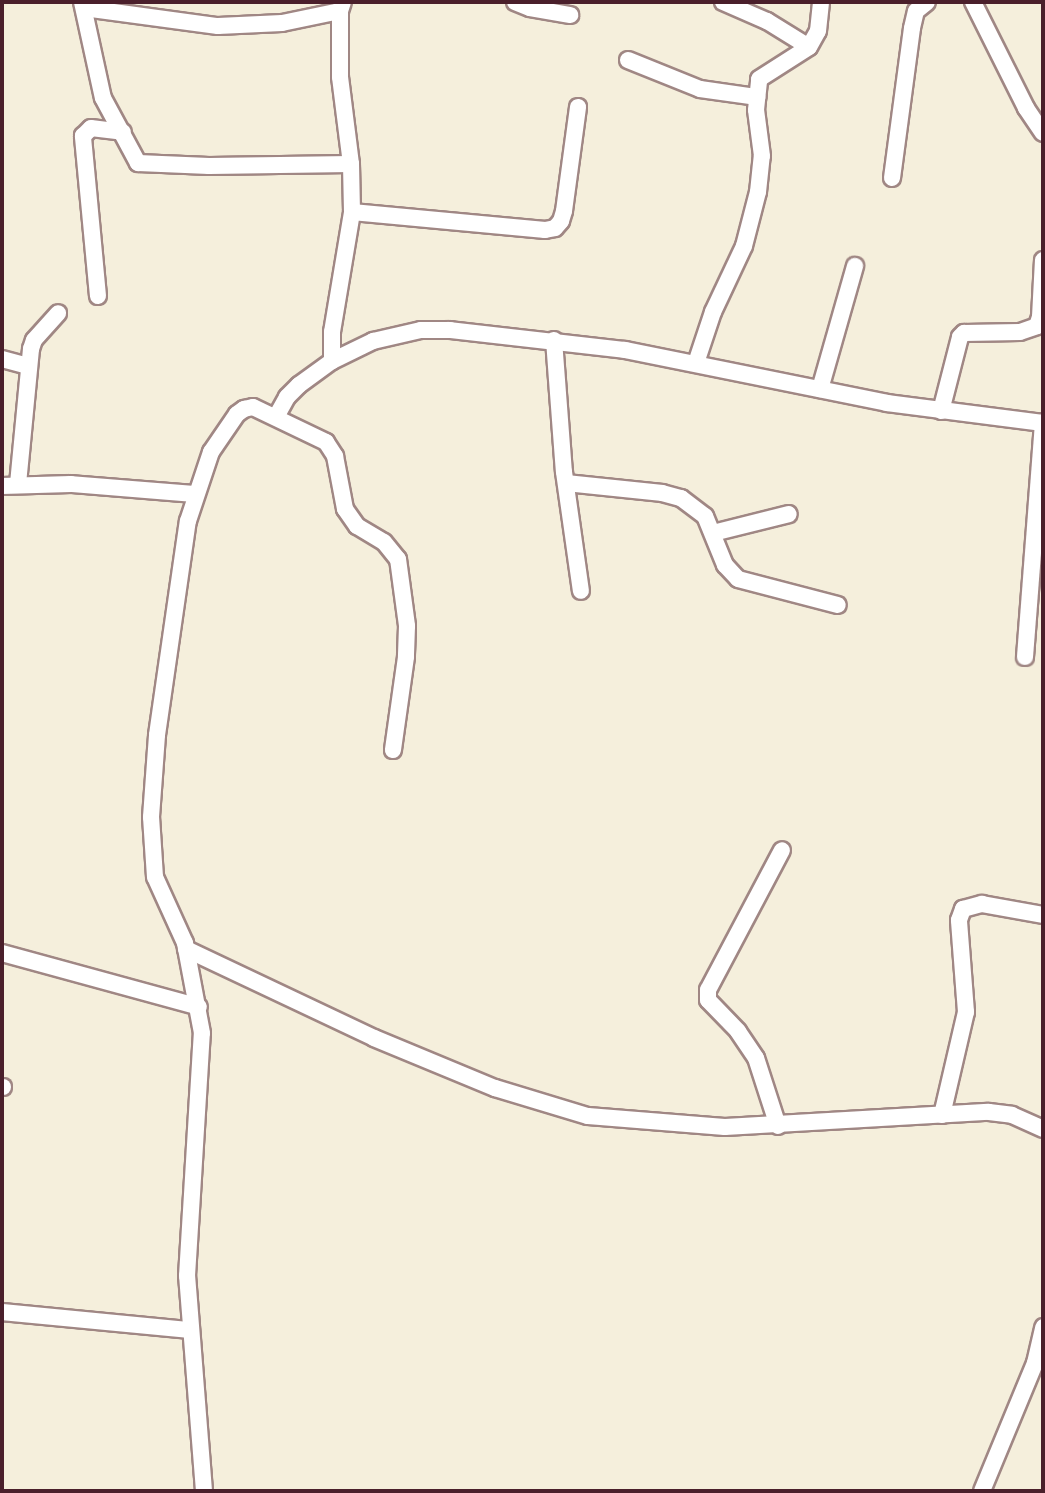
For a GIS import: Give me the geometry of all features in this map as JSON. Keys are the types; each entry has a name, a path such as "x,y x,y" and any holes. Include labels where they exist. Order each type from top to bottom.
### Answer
{"street":[{"path":"515,2 530,8 570,15"},
{"path":"723,2 767,21 809,47"},
{"path":"696,363 713,312 744,246 758,191 762,156 757,97 759,79 809,47 818,31 821,2"},
{"path":"892,178 912,28 916,11 927,2"},
{"path":"973,2 1026,108 1043,132"},
{"path":"332,361 332,332 352,212 352,164 340,77 342,6 282,23 218,26 83,5 103,98 124,132 133,157 146,165 352,164"},
{"path":"628,60 700,89 757,97"},
{"path":"352,212 545,230 555,228 564,211 578,107"},
{"path":"98,296 83,136 91,128 124,132"},
{"path":"941,411 960,337 964,333 1020,332 1037,326 1040,317 1043,260"},
{"path":"820,389 855,266"},
{"path":"58,313 34,340 10,485 71,484 196,494"},
{"path":"276,417 299,385 332,361 373,341 421,330 450,330 554,340 696,363 941,411 1043,423 1039,531 1025,657"},
{"path":"554,340 566,483 581,591"},
{"path":"2,359 29,366"},
{"path":"204,1491 190,1330 187,1252 202,1033 186,949 155,877 151,817 158,735 180,563 196,494 211,452 237,414 253,407 326,442 335,456 345,509 358,526 384,542 398,559 407,626 407,657 393,750"},
{"path":"566,483 662,493 681,498 705,516 725,565 738,579 838,605"},
{"path":"713,533 789,514"},
{"path":"778,1126 756,1058 738,1031 708,1000 708,990 782,850"},
{"path":"942,1115 966,1012 959,920 963,909 982,904 1043,915"},
{"path":"186,949 374,1038 552,1108 588,1116 653,1124 778,1126 989,1112 1012,1115 1043,1129"},
{"path":"2,953 199,1007"},
{"path":"2,1312 190,1330"},
{"path":"982,1491 1035,1363 1043,1327"}]}
